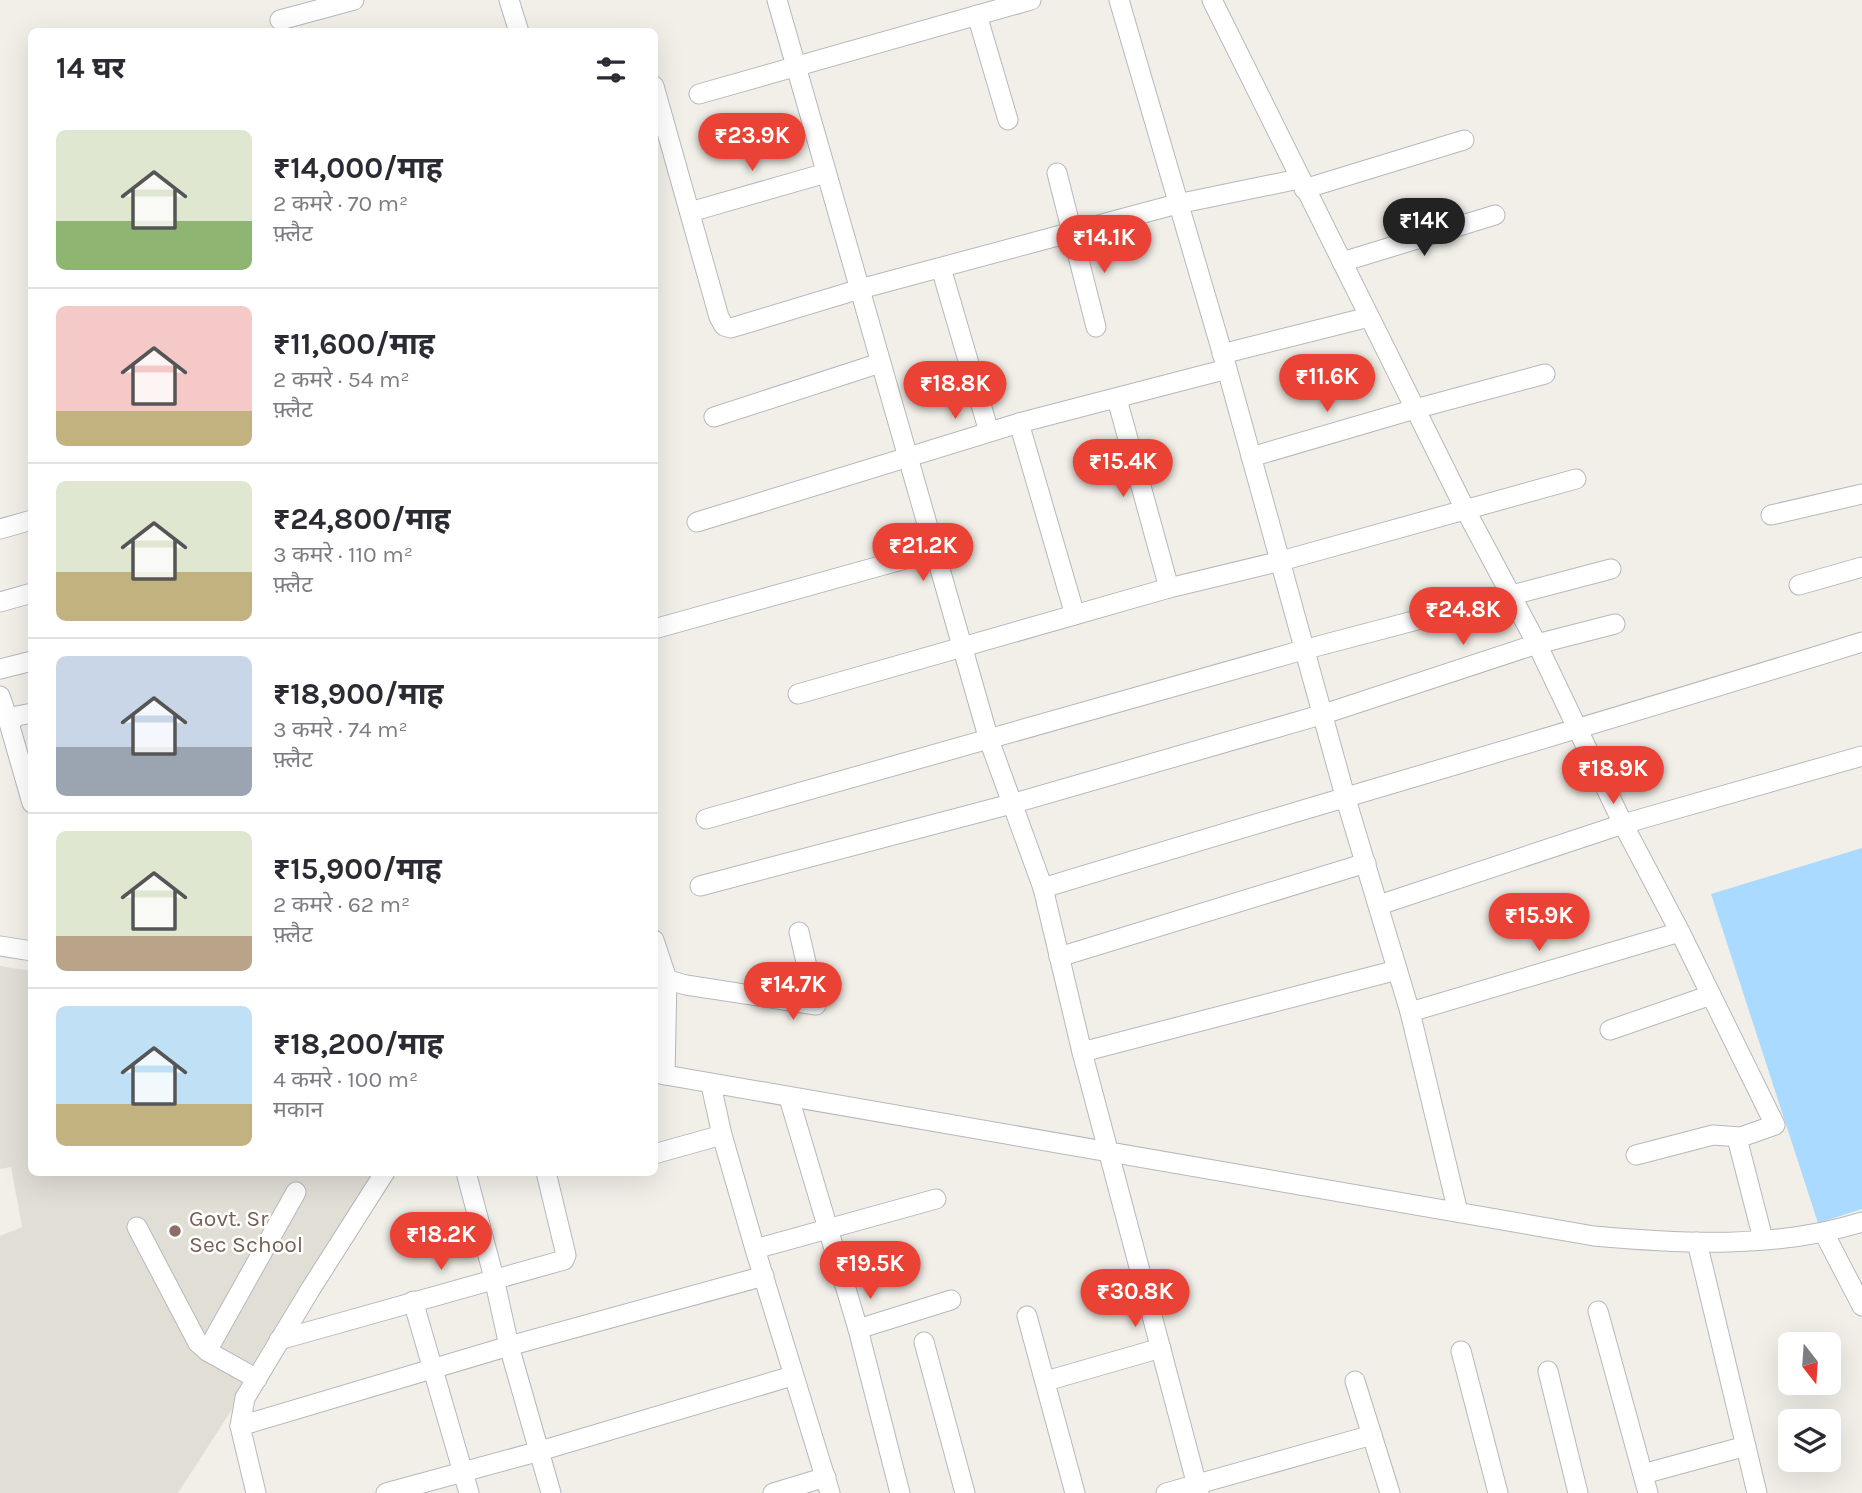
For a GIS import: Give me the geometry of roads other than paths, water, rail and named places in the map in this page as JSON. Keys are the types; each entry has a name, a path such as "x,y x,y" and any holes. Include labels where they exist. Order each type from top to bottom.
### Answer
{"street":[{"path":"280,20 354,0"},
{"path":"509,0 518,28"},
{"path":"777,0 989,740 1042,888 1082,1052 1198,1488"},
{"path":"699,94 1031,0"},
{"path":"1119,0 1225,361 1303,650 1410,1012 1458,1212"},
{"path":"1212,0 1465,509 1537,644 1623,824 1775,1125 1737,1138 1713,1135 1636,1155"},
{"path":"977,15 1008,120"},
{"path":"658,114 662,142 690,212 719,317 724,326 736,327 860,289 1177,204 1302,184 1464,139"},
{"path":"690,212 826,173"},
{"path":"1057,173 1096,327"},
{"path":"1342,262 1494,215"},
{"path":"941,268 989,432"},
{"path":"696,522 1019,423 1117,399 1225,361 1369,317"},
{"path":"714,416 880,363"},
{"path":"1251,457 1545,373"},
{"path":"1117,399 1169,588"},
{"path":"1019,423 1075,615"},
{"path":"798,694 1169,588 1281,561 1576,479"},
{"path":"1771,515 1862,494"},
{"path":"0,528 28,521"},
{"path":"658,628 934,551"},
{"path":"1799,585 1862,567"},
{"path":"706,819 1303,650 1611,569"},
{"path":"0,602 28,594"},
{"path":"700,886 1011,804 1324,715 1537,644 1615,624"},
{"path":"1042,888 1345,796 1579,730 1862,642"},
{"path":"0,669 28,662"},
{"path":"0,696 28,789"},
{"path":"9,722 17,716 28,714"},
{"path":"1379,905 1623,824 1862,756"},
{"path":"1059,957 1366,863"},
{"path":"799,932 816,1005 686,985 661,977 660,1074 711,1085 1594,1236 1662,1242 1763,1239 1824,1233 1862,1222"},
{"path":"1410,1012 1679,932"},
{"path":"0,946 28,950"},
{"path":"1082,1052 1398,970"},
{"path":"1610,1030 1711,995"},
{"path":"711,1085 722,1135 755,1250 828,1485 774,1493"},
{"path":"789,1098 858,1329 900,1493"},
{"path":"658,1153 722,1135"},
{"path":"1737,1138 1763,1239"},
{"path":"256,1493 240,1426 242,1406 279,1340 382,1176"},
{"path":"467,1176 509,1346 551,1493"},
{"path":"279,1340 566,1258 547,1176"},
{"path":"207,1351 296,1192"},
{"path":"755,1250 936,1199"},
{"path":"137,1227 192,1333 207,1351 257,1379"},
{"path":"1824,1233 1862,1306"},
{"path":"1697,1242 1757,1493"},
{"path":"240,1426 509,1346 764,1276"},
{"path":"858,1329 951,1300"},
{"path":"413,1301 469,1493"},
{"path":"1598,1311 1646,1483 1746,1446"},
{"path":"1027,1316 1075,1493"},
{"path":"924,1342 965,1493"},
{"path":"1045,1381 1161,1348"},
{"path":"1461,1351 1498,1493"},
{"path":"1548,1371 1578,1493"},
{"path":"386,1493 540,1451 792,1376"},
{"path":"1355,1381 1390,1493"},
{"path":"1166,1493 1198,1488 1372,1435"}],"water":[{"path":"1862,848 1862,1209 1818,1223 1711,894"}],"place":[{"name":"Govt. Sr Sec School","path":"175,1231"}]}
